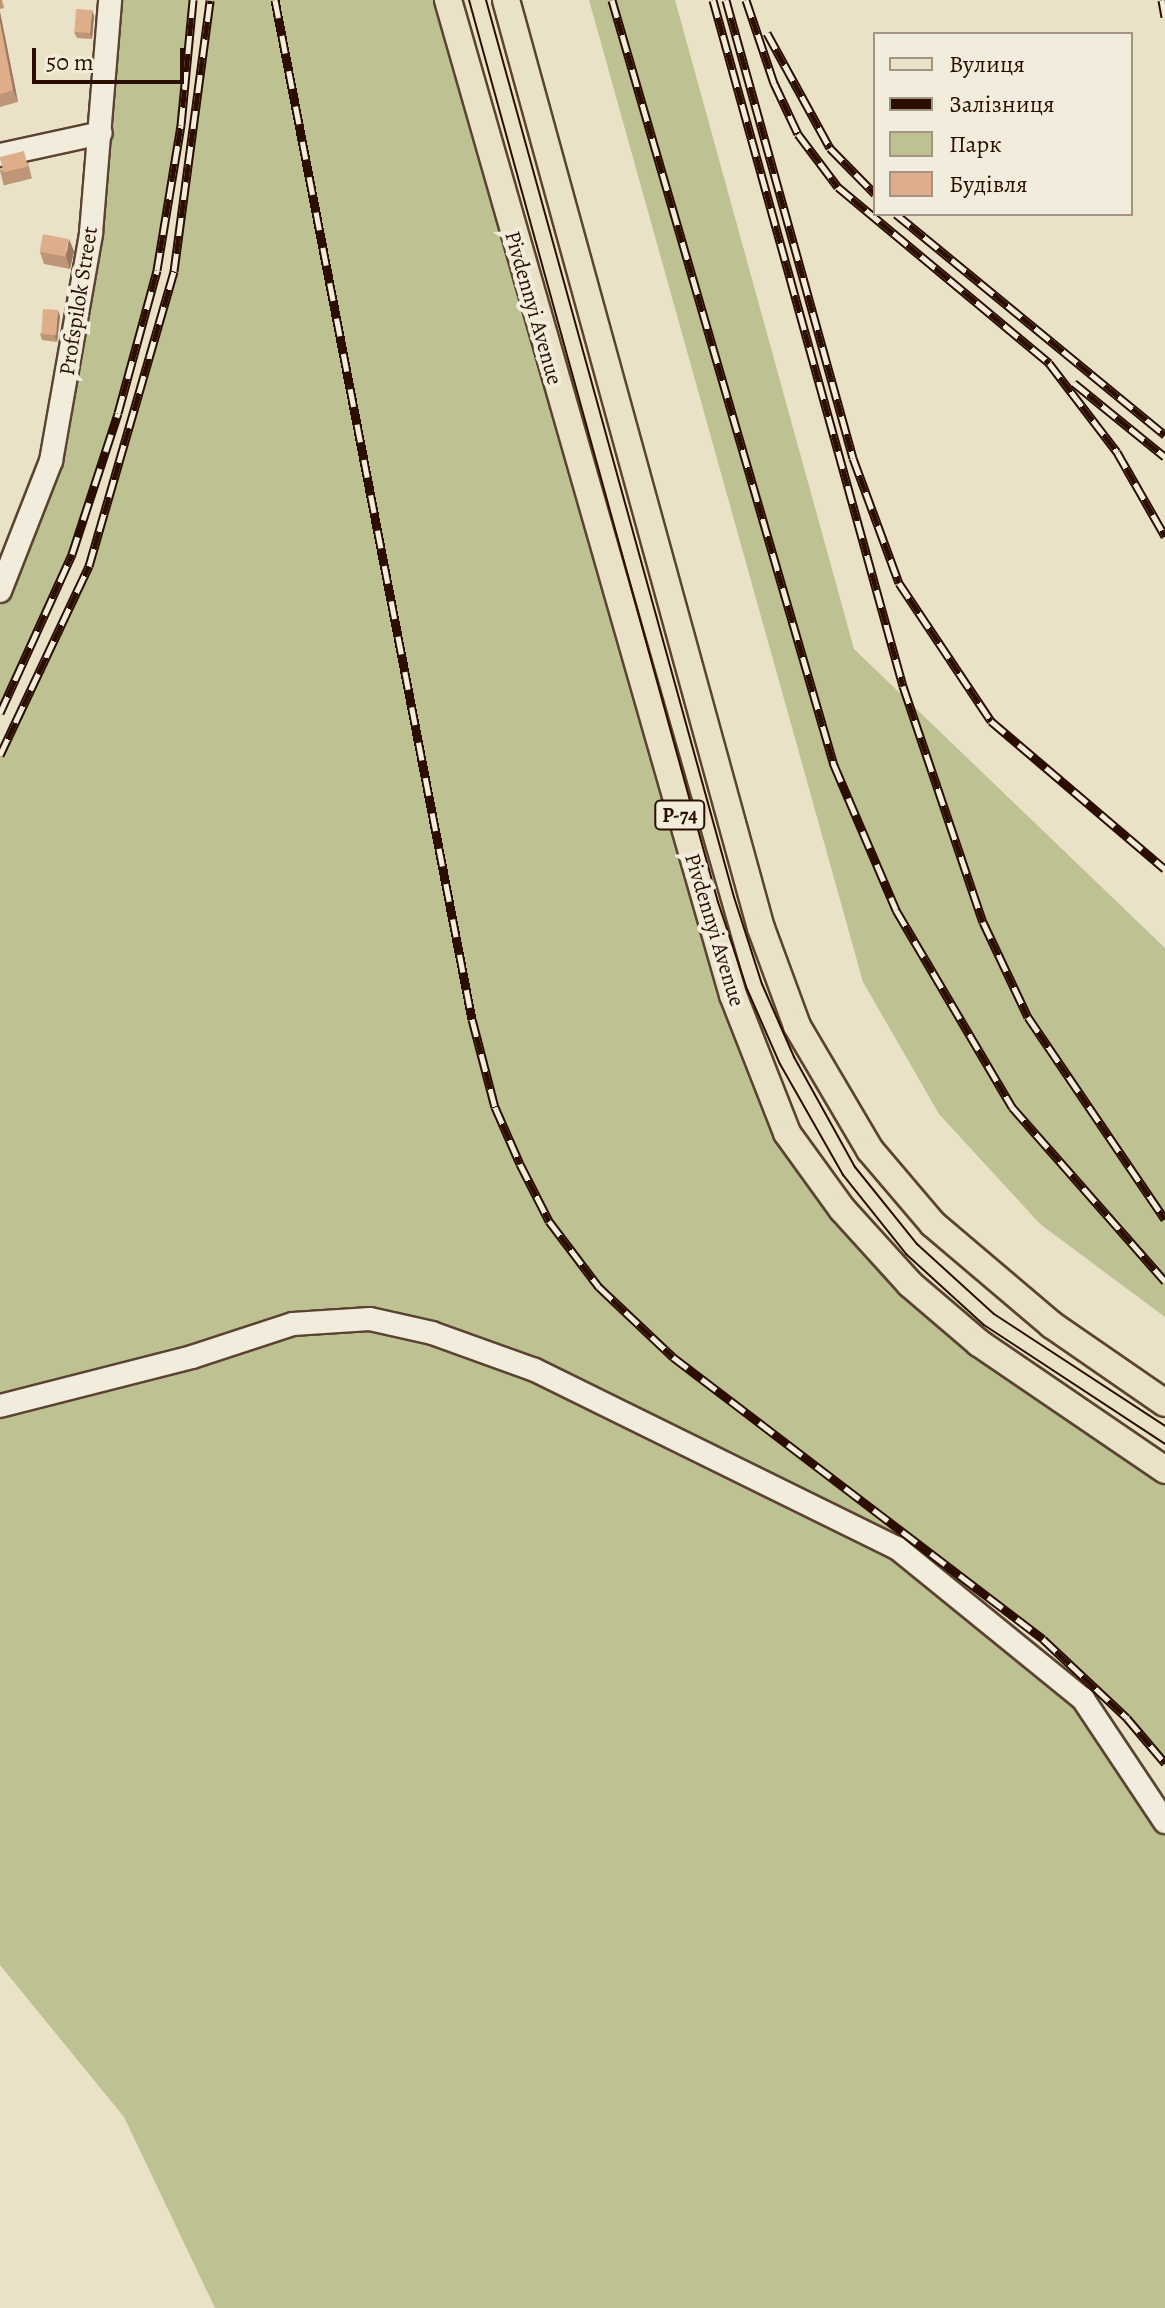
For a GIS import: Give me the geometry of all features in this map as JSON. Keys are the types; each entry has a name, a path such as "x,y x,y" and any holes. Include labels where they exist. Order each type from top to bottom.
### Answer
{"main road":[{"name":"Pivdennyi Avenue","path":"448,0 728,980 787,1133 842,1209 910,1284 979,1343 1165,1470"},
{"name":"Pivdennyi Avenue","path":"506,0 761,928 797,1026 870,1150 933,1224 1052,1325 1165,1403"}],"street":[{"name":"Profspilok Street","path":"0,591 51,461 91,233 110,0"},
{"path":"0,155 101,133"},
{"path":"0,1406 192,1357 293,1324 370,1319 447,1338 535,1370 897,1548 1083,1699 1165,1822"}],"green space":[{"path":"110,0 193,0 181,125 157,270 118,413 72,554 0,713 0,591 51,461"},
{"path":"210,0 448,0 758,1066 879,1252 1165,1470 1165,1763 1127,1718 1043,1639 906,1536 897,1547 1083,1699 1165,1822 1165,2308 215,2308 124,2117 0,1965 0,755 89,566 174,271"},
{"path":"589,0 675,0 854,649 1165,948 1165,1317 1040,1224 939,1114 863,982"}],"building":[{"path":"76,9 92,10 90,33 74,32"},
{"path":"0,22 13,90 0,94"},
{"path":"24,151 28,167 4,173 0,157"},
{"path":"43,234 69,239 65,257 40,252"},
{"path":"43,309 58,310 56,335 41,334"}],"tram line":[{"path":"469,0 718,902 747,989 780,1064 843,1175 906,1254 984,1325 1165,1444"},
{"path":"486,0 734,897 762,984 794,1057 855,1167 917,1244 994,1314 1165,1426"}],"railway":[{"path":"0,713 72,554 118,413 157,270 181,125 193,0"},
{"path":"0,755 89,566 174,271 210,0"},
{"path":"275,0 472,1019 495,1107 520,1164 549,1221 599,1287 673,1357 1043,1639 1127,1718 1165,1763"},
{"path":"612,0 834,765 896,910 1012,1107 1165,1281"},
{"path":"713,0 903,686 983,922 1028,1017 1165,1219"},
{"path":"726,0 853,458 899,583 991,721 1165,869"},
{"path":"746,0 774,83 798,134 838,187 1049,363 1117,452 1165,536"},
{"path":"1162,0 1165,17"},
{"path":"767,33 830,148 873,192"},
{"path":"898,216 1165,435"},
{"path":"1074,383 1165,457"}]}
